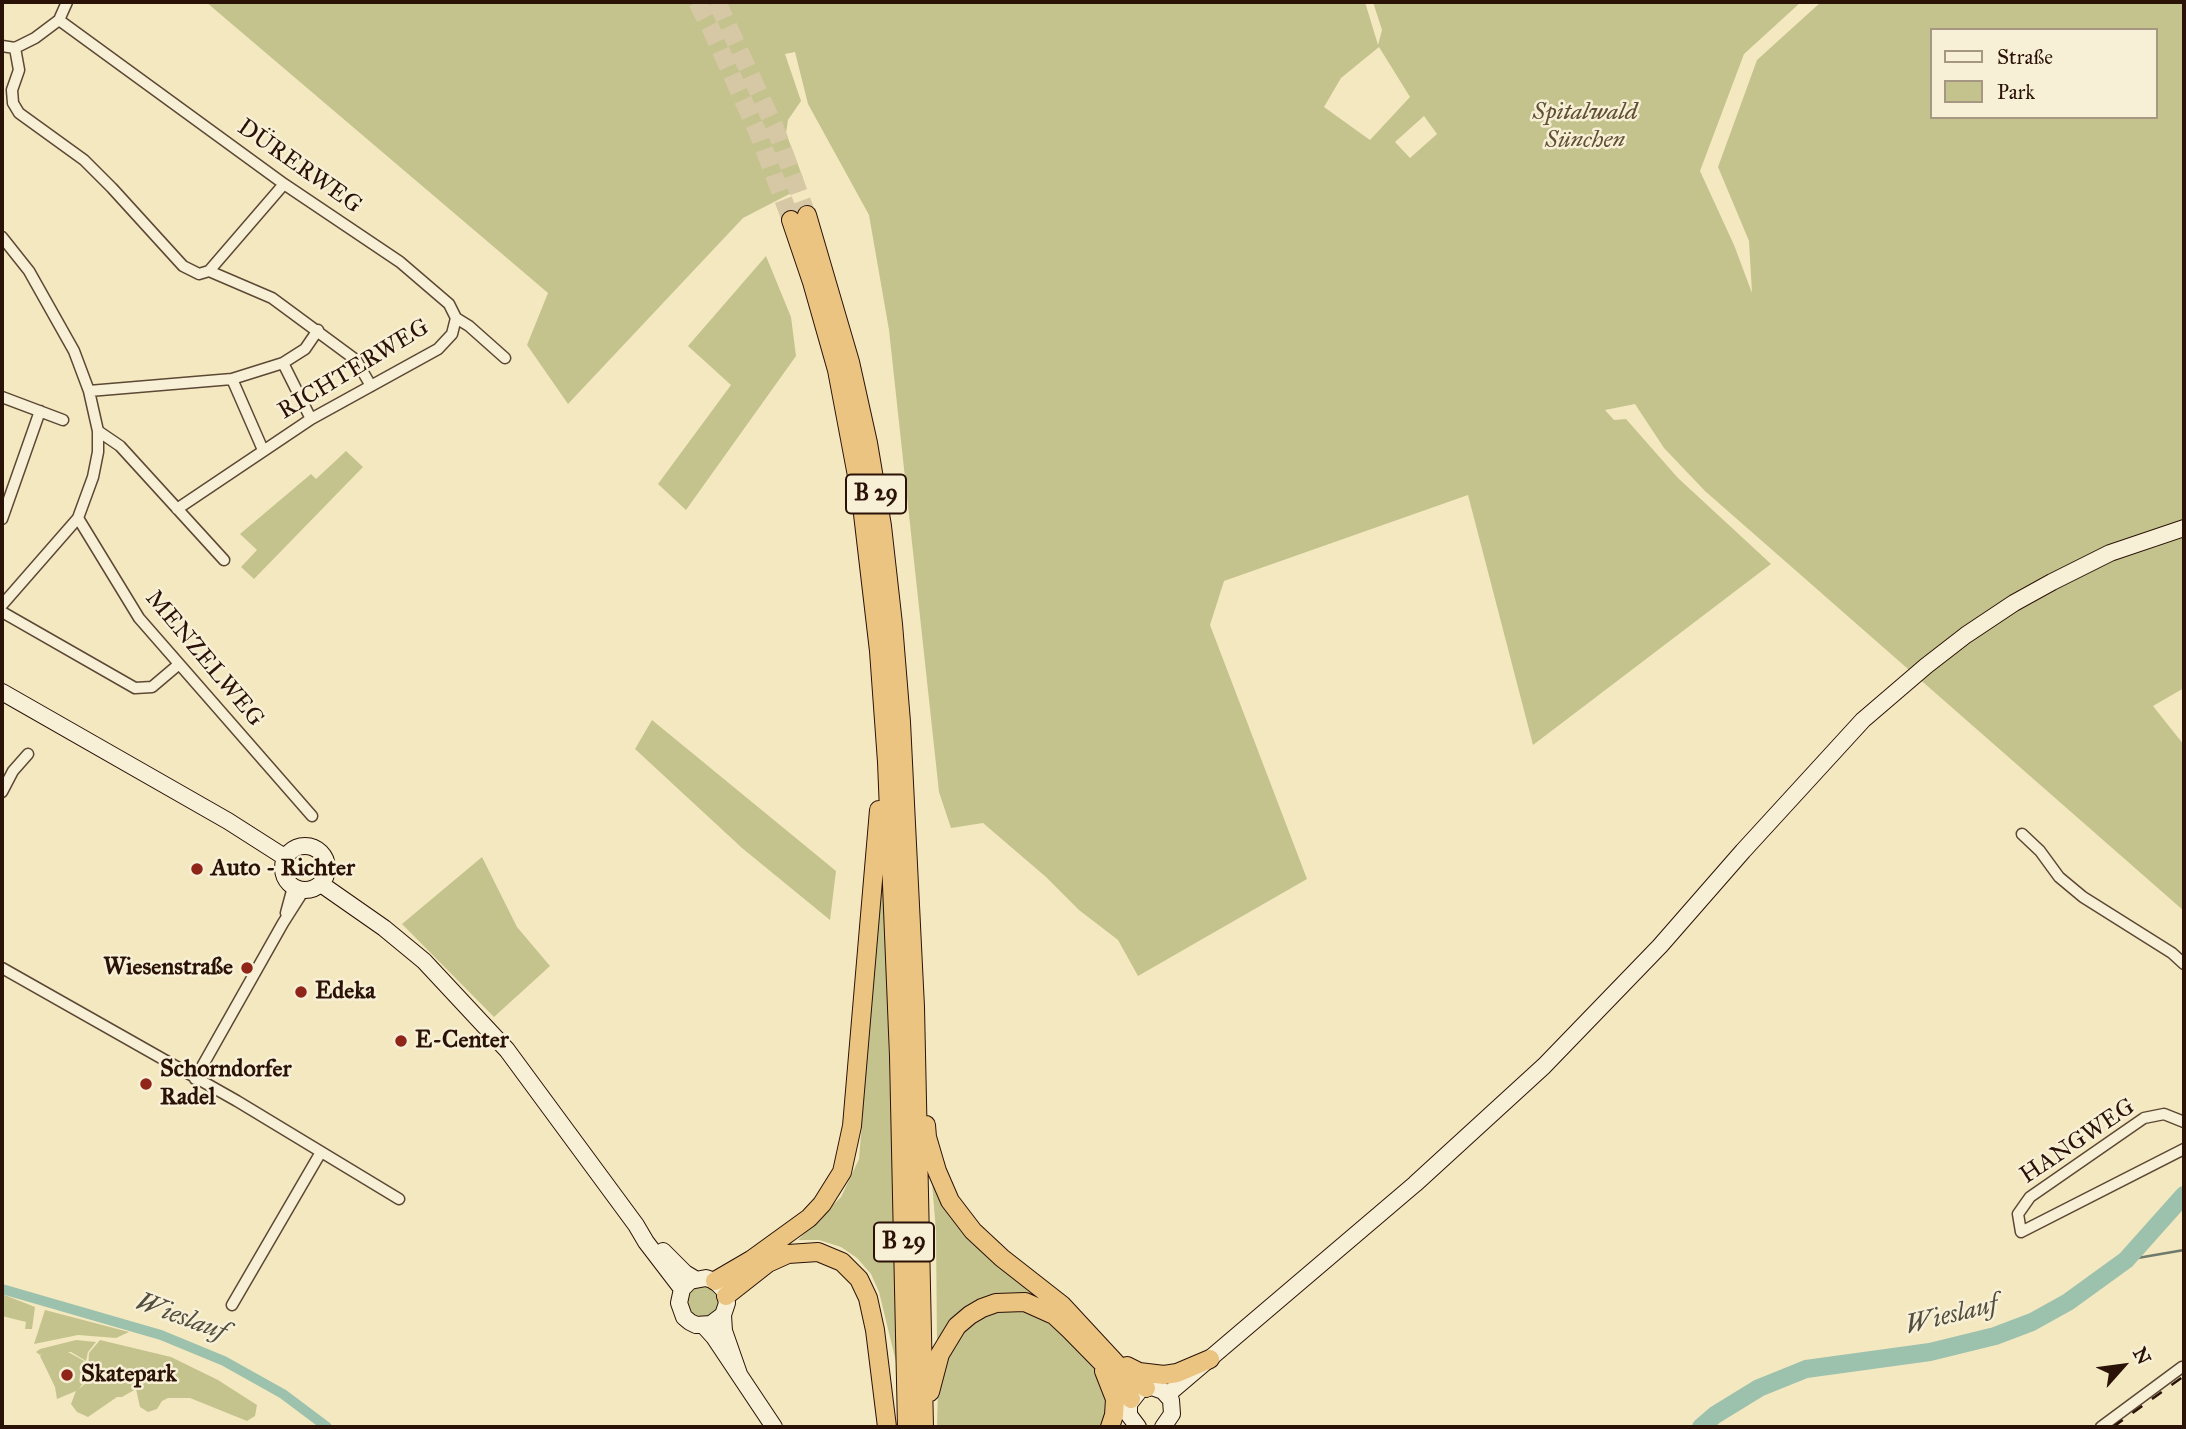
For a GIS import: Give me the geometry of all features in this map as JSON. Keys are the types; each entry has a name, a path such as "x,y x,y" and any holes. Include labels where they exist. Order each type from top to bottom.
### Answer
{"highway":[{"name":"B 29","path":"907,1427 899,1057 887,762 879,651 861,496 837,370 812,282 799,217 828,280 868,443 882,526 901,722 914,981 924,1427"},
{"path":"721,1288 751,1260 809,1218 822,1204 842,1172 852,1126 881,782 887,762"},
{"path":"916,1074 924,1096 927,1137 950,1201 973,1231 1002,1258 1062,1305 1121,1382 1130,1417"},
{"path":"721,1288 788,1254 818,1252 842,1262 859,1279 868,1298 875,1330 887,1427"},
{"path":"924,1408 946,1341 970,1315 996,1303 1025,1302 1040,1307 1146,1388"},
{"path":"1102,1355 1152,1375 1177,1373 1210,1359"},
{"path":"1102,1355 1115,1399 1110,1427"}],"main road":[{"path":"1167,1395 1415,1184 1544,1066 1660,946 1863,720 1966,635 2052,582 2110,553 2184,527"},
{"path":"2,692 288,855"},
{"path":"303,846 317,850 326,861 323,879 298,889 285,877 283,870 288,855 303,846"},
{"path":"323,879 424,961 507,1050 646,1242 689,1284"},
{"path":"723,1315 704,1326 690,1322 680,1310 679,1296 689,1284 706,1278 721,1288 727,1303 723,1315 724,1331 739,1374"},
{"path":"704,1326 774,1427"},
{"path":"1130,1417 1140,1390 1158,1388 1171,1400 1172,1414 1163,1427"}],"street":[{"path":"2,46 15,48 35,38 59,20 67,2"},
{"name":"DÜRERWEG","path":"59,20 284,184 400,262 450,304 456,318 505,358"},
{"path":"15,48 19,70 12,90 13,103 19,113 84,160 183,266 200,274 209,271 284,184"},
{"path":"2,238 29,271 55,313 74,351 89,391 98,430 98,452 93,477 78,518 2,606"},
{"path":"209,271 272,298 318,330 356,360 371,386"},
{"name":"RICHTERWEG","path":"177,509 311,419 438,349 452,334 456,318"},
{"path":"89,391 232,379 283,363 305,349 318,330"},
{"path":"283,363 311,419"},
{"name":"RICHTERWEG","path":"232,379 263,450"},
{"path":"2,397 63,420"},
{"path":"2,519 40,411"},
{"path":"98,430 120,446 224,560"},
{"name":"MENZELWEG","path":"78,518 139,618 312,816"},
{"path":"2,612 135,688 152,687 178,665"},
{"path":"2,792 12,771 28,754"},
{"path":"2022,834 2040,851 2059,877 2083,897 2172,953 2184,964"},
{"path":"195,1079 283,923 298,889"},
{"path":"2,968 237,1101 399,1199"},
{"name":"HANGWEG","path":"2184,1122 2164,1114 2144,1118 2030,1197 2018,1214 2021,1232 2184,1149"},
{"path":"232,1305 321,1152"},
{"path":"2101,1427 2182,1367"}],"green space":[{"name":"Spitalwald Sünchen","path":"206,2 1365,2 1378,45 1382,30 1373,2 1801,2 1744,54 1700,171 1734,245 1752,293 1749,241 1718,167 1757,60 1821,2 2184,2 2184,688 2153,706 2184,745 2184,911 1705,491 1664,448 1635,404 1605,410 1614,420 1626,419 1678,478 1771,564 1533,745 1468,495 1224,581 1210,625 1307,879 1138,976 1118,940 1079,910 1046,877 983,823 951,828 939,792 889,330 869,215 808,104 795,52 785,54 801,101 788,120 786,133 803,178 803,187 743,218 568,404 527,345 548,293","holes":["1379,47 1410,97 1370,140 1324,107 1341,78","1424,116 1437,134 1410,158 1395,142"]},
{"path":"766,256 791,317 796,356 686,510 658,484 731,385 688,346"},
{"path":"346,451 363,467 254,579 241,567 257,550 240,534 311,474 316,479"},
{"path":"652,720 836,871 830,920 742,848 635,749"},
{"path":"482,857 517,927 550,966 494,1017 402,924"},
{"path":"883,861 898,1370 879,1292 871,1274 857,1258 841,1247 819,1240 798,1240 841,1197 859,1159"},
{"path":"931,1169 956,1221 984,1254 1057,1309 1006,1297 937,1345 936,1232"},
{"path":"693,1285 711,1286 719,1295 719,1308 706,1320 689,1315 685,1294"},
{"path":"2,1294 35,1307 32,1329 25,1329 26,1322 2,1316"},
{"path":"1023,1307 1052,1323 1097,1370 1108,1388 1105,1427 937,1427 942,1365 963,1328 995,1310"},
{"path":"45,1310 129,1332 116,1338 78,1335 34,1344"},
{"path":"76,1340 96,1342 88,1352 86,1361 68,1352 86,1362 85,1381 79,1389 87,1382 89,1353 100,1340 171,1357 218,1380 257,1405 255,1416 247,1421 190,1398 168,1398 162,1401 157,1409 148,1412 140,1407 136,1389 117,1397 88,1417 77,1412 71,1404 76,1391 57,1399 55,1387 40,1356 42,1353 40,1355 36,1352"}],"waterway":[{"name":"Wieslauf","path":"1701,1427 1715,1415 1759,1388 1806,1369 1930,1352 1995,1336 2032,1322 2068,1302 2126,1260 2184,1195"},
{"path":"2126,1260 2184,1250"},
{"name":"Wieslauf","path":"2,1289 161,1335 224,1361 283,1394 327,1427"}],"tunnel":[{"path":"697,2 758,133 791,220"},
{"path":"717,2 775,128 807,215"}],"railway":[{"path":"2113,1427 2184,1376"}],"place":[{"name":"Auto - Richter","path":"197,869"},
{"name":"Wiesenstraße","path":"247,968"},
{"name":"Edeka","path":"301,992"},
{"name":"E-Center","path":"401,1041"},
{"name":"Schorndorfer Radel","path":"146,1084"},
{"name":"Skatepark","path":"67,1375"}]}
